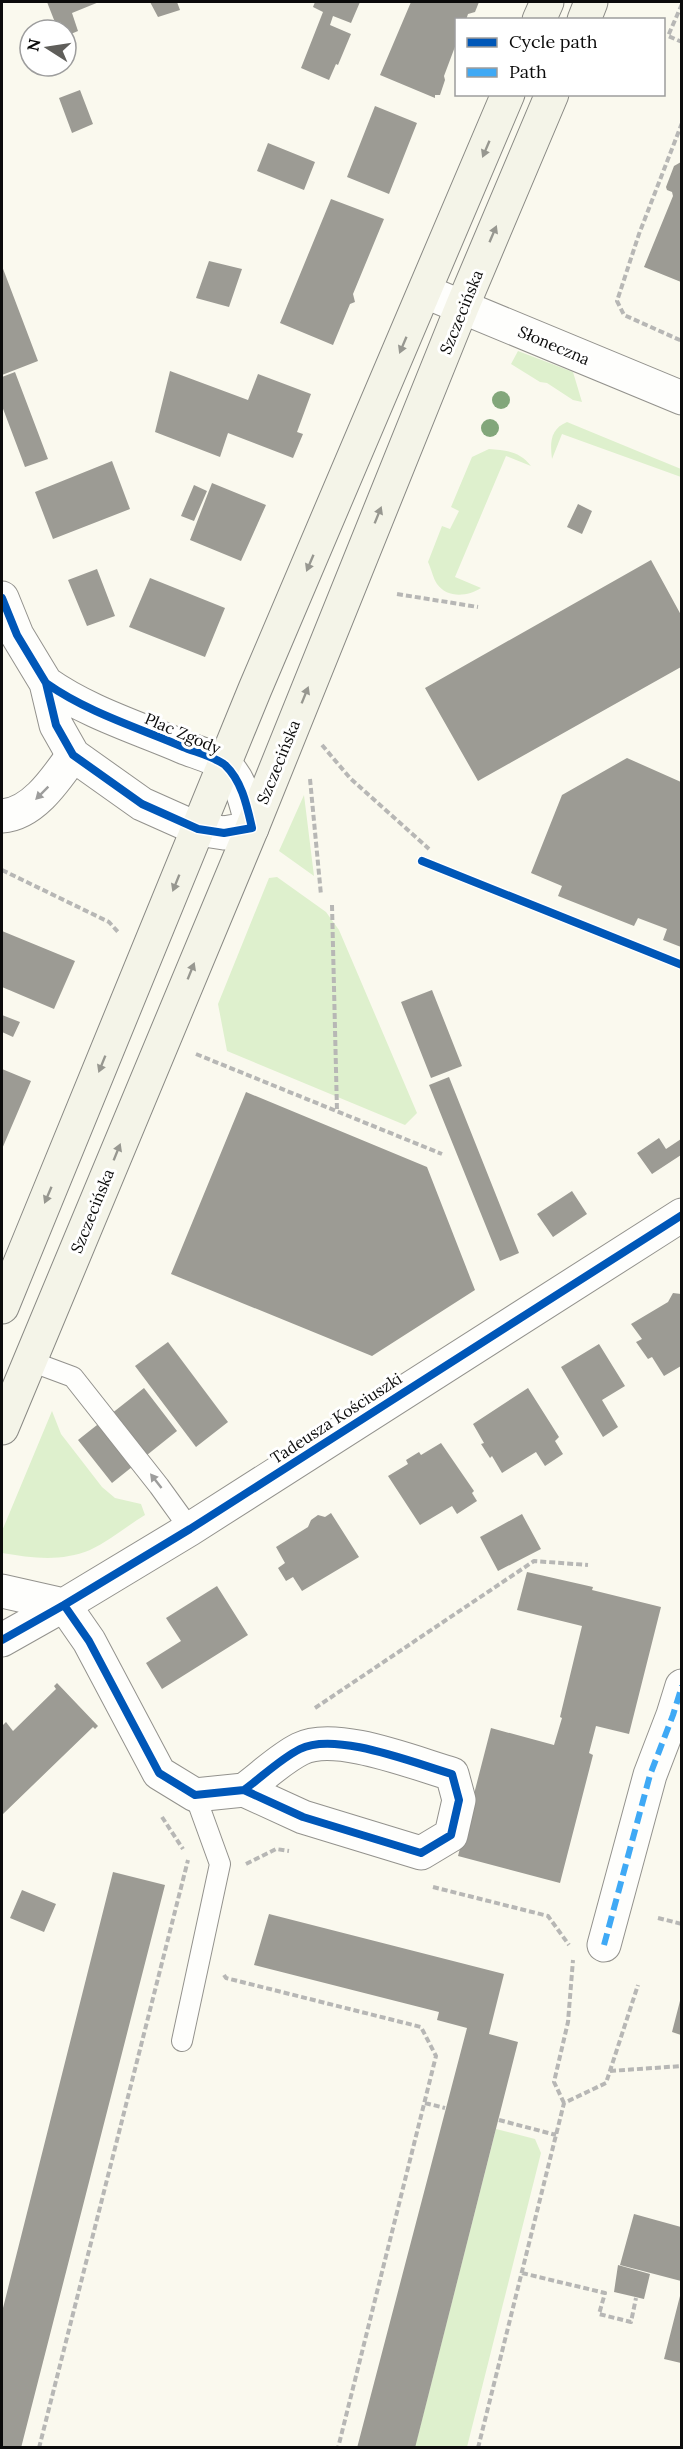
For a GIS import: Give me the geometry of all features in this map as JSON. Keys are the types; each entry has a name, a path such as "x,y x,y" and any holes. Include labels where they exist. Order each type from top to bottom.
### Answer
{"main road":[{"path":"540,18 547,2"},
{"path":"585,18 591,2"},
{"path":"2,1307 224,765 507,96"},
{"name":"Szczecińska","path":"2,1428 252,828 462,307 551,96"}],"street":[{"name":"Słoneczna","path":"426,292 681,398"},
{"path":"2,598 17,635 46,682 56,725 73,755 142,804 198,829 224,833 252,828"},
{"name":"Plac Zgody","path":"46,682 66,697 104,715 224,765 237,782 245,799 252,828"},
{"path":"2,816 13,815 35,801 54,782 73,755"},
{"name":"Tadeusza Kościuszki","path":"2,1640 190,1529 681,1215"},
{"path":"2,1591 64,1605 89,1641 159,1773 195,1795 244,1790 303,1817 421,1853 451,1835 459,1800 452,1774 374,1751 336,1743 301,1748 244,1790"},
{"path":"604,1945 650,1775 673,1715 681,1686"}],"lane":[{"path":"30,1361 73,1377 159,1485 190,1529"},
{"path":"182,2041 220,1864 195,1795"}],"path":[{"path":"681,4 668,36 681,42"},
{"path":"681,123 616,301 624,315 681,341"},
{"path":"397,594 478,607"},
{"path":"316,737 350,778 429,849"},
{"path":"309,768 321,895"},
{"path":"2,870 109,922 125,939"},
{"path":"332,905 337,1111"},
{"path":"189,1051 442,1154"},
{"path":"308,1713 534,1561 588,1565"},
{"path":"39,2448 188,1858 157,1809"},
{"path":"188,1858 238,1868 276,1849 294,1851"},
{"path":"432,1886 548,1916 574,1952 568,2022 554,2082 564,2103 478,2448"},
{"path":"658,1918 681,1924"},
{"path":"222,1969 226,1978 421,2027 436,2056 338,2448"},
{"path":"564,2103 606,2083 638,1985"},
{"path":"610,2071 681,2066"},
{"path":"424,2103 445,2108"},
{"path":"499,2120 556,2135"},
{"path":"522,2273 605,2292 599,2314 631,2322 636,2298"}],"green space":[{"path":"518,351 573,372 582,402 573,400 511,364"},
{"path":"567,422 681,469 681,477 562,434 552,459 552,437 557,428"},
{"path":"489,449 513,453 531,466 506,456 455,577 481,588 470,593 452,594 441,589 437,584 428,562 442,526 450,529 459,511 451,507 472,457"},
{"path":"304,795 314,876 279,851"},
{"path":"277,877 326,912 339,930 417,1113 405,1125 227,1051 218,1004 269,878"},
{"path":"52,1411 61,1434 102,1487 115,1498 141,1504 145,1515 104,1542 79,1554 46,1558 2,1553 2,1531"},
{"path":"496,2129 535,2139 541,2153 467,2447 415,2447"}],"building":[{"path":"47,2 99,2 72,13 74,18 53,18"},
{"path":"150,2 177,2 180,10 158,17"},
{"path":"315,2 360,2 351,23 333,16 330,25 351,34 329,80 301,68 323,12 313,7"},
{"path":"411,2 479,2 475,12 468,14 467,18 455,18 455,47 444,76 445,80 440,95 435,95 435,98 380,75"},
{"path":"80,90 93,124 72,133 59,98"},
{"path":"375,106 417,123 389,194 347,177"},
{"path":"268,143 315,162 304,190 257,171"},
{"path":"681,162 681,282 644,267 673,196 666,187 674,166"},
{"path":"331,199 384,219 353,294 355,302 350,304 333,345 280,323"},
{"path":"209,261 242,269 229,307 196,298"},
{"path":"2,266 38,361 2,375"},
{"path":"170,371 248,400 258,374 311,394 297,432 303,434 293,458 228,433 220,457 155,432"},
{"path":"15,372 48,459 25,467 2,406 2,377"},
{"path":"112,461 130,509 53,539 35,492"},
{"path":"212,483 266,505 241,561 190,540"},
{"path":"194,485 207,491 194,521 181,516"},
{"path":"578,504 592,511 582,534 567,527"},
{"path":"651,560 681,615 681,667 478,781 425,688"},
{"path":"97,569 115,616 87,626 68,580"},
{"path":"150,578 225,608 205,657 129,627"},
{"path":"627,758 681,782 681,947 663,940 667,929 638,918 634,926 558,896 562,886 531,873 562,795"},
{"path":"2,931 75,961 54,1009 2,987"},
{"path":"432,990 462,1066 431,1078 401,1002"},
{"path":"2,1015 20,1022 13,1037 2,1032"},
{"path":"2,1069 31,1081 2,1149"},
{"path":"449,1077 519,1253 500,1261 429,1085"},
{"path":"246,1092 427,1167 475,1290 372,1356 171,1274"},
{"path":"659,1138 666,1149 681,1139 681,1155 652,1174 637,1153"},
{"path":"572,1191 587,1214 553,1237 537,1214"},
{"path":"673,1293 681,1294 681,1366 664,1376 652,1357 648,1359 636,1342 642,1339 631,1324 668,1302"},
{"path":"168,1342 228,1422 196,1447 135,1366"},
{"path":"599,1344 625,1386 602,1400 618,1427 603,1437 561,1367"},
{"path":"144,1388 177,1431 112,1483 78,1440"},
{"path":"528,1388 559,1437 555,1441 563,1454 545,1466 536,1452 502,1473 492,1456 490,1458 481,1444 484,1443 473,1424"},
{"path":"441,1443 474,1491 472,1493 477,1501 457,1514 452,1506 420,1525 388,1476 408,1464 406,1460 419,1452 421,1455"},
{"path":"331,1513 359,1557 302,1591 293,1577 286,1581 278,1568 285,1563 276,1547 308,1527 311,1520 318,1515 325,1517"},
{"path":"522,1514 541,1549 498,1571 480,1537"},
{"path":"527,1572 593,1587 592,1590 661,1607 629,1734 596,1726 589,1753 593,1755 560,1883 458,1856 491,1728 554,1745 562,1718 560,1717 582,1626 517,1610"},
{"path":"217,1586 248,1635 162,1689 146,1663 181,1641 166,1618"},
{"path":"57,1683 98,1726 95,1729 93,1727 2,1815 2,1726 6,1722 13,1731 56,1689 54,1686"},
{"path":"113,1872 165,1885 21,2448 2,2448 2,2312"},
{"path":"22,1890 56,1904 44,1932 10,1918"},
{"path":"269,1914 504,1974 489,2034 518,2042 415,2448 357,2448 467,2028 437,2020 439,2012 254,1965"},
{"path":"681,1997 681,2035 672,2032"},
{"path":"634,2214 681,2227 681,2281 620,2265"},
{"path":"618,2265 650,2274 644,2299 614,2292"},
{"path":"681,2292 681,2363 664,2359"}],"marked path":[{"path":"604,1945 650,1775 682,1686"}],"cycle path":[{"path":"2,598 17,635 46,683 56,725 73,755 142,804 198,829 224,833 252,828 240,786 231,771 221,762 95,711 46,683"},
{"path":"422,861 682,965"},
{"path":"2,1640 190,1529 682,1215"},
{"path":"64,1605 89,1641 159,1773 195,1795 244,1790 303,1817 421,1853 451,1835 459,1800 452,1774 375,1751 333,1744 315,1744 300,1749 244,1790"}]}
